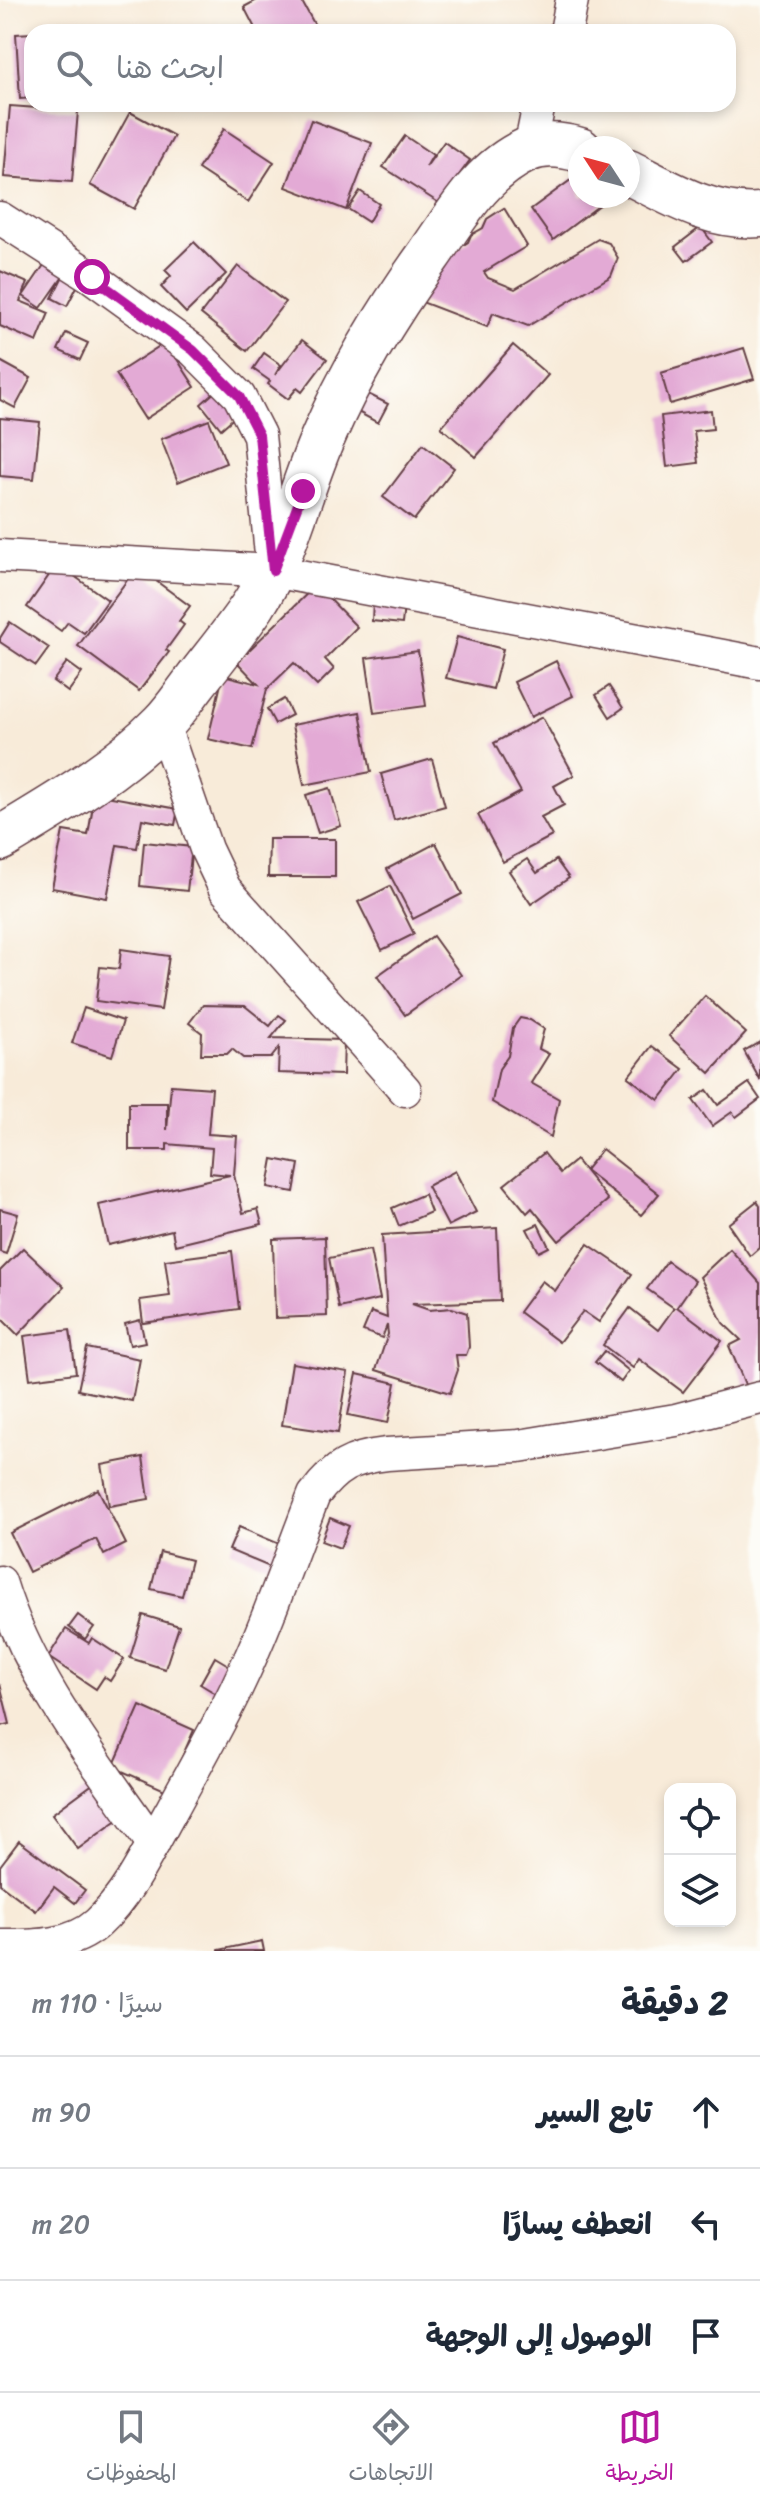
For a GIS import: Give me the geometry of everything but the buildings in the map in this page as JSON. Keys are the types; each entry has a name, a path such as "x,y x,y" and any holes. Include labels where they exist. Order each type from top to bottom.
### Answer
{"street":[{"path":"568,24 572,0"},
{"path":"530,149 537,112"},
{"path":"0,839 101,776 163,724 228,640 273,571 341,395 403,289 486,177 530,149 552,145 568,148"},
{"path":"640,178 703,209 726,214 760,215"},
{"path":"0,218 92,277 193,350 239,396 259,435 273,571"},
{"path":"0,556 273,571 760,663"},
{"path":"163,724 206,849 225,889 405,1090"},
{"path":"0,1946 62,1942 97,1925 125,1891 237,1688 314,1495 327,1477 344,1464 365,1456 519,1446 676,1420 760,1398"},
{"path":"0,1582 13,1622 44,1686 153,1844"}],"route":[{"path":"92,277 193,350 239,396 259,435 273,571 303,491"}]}
